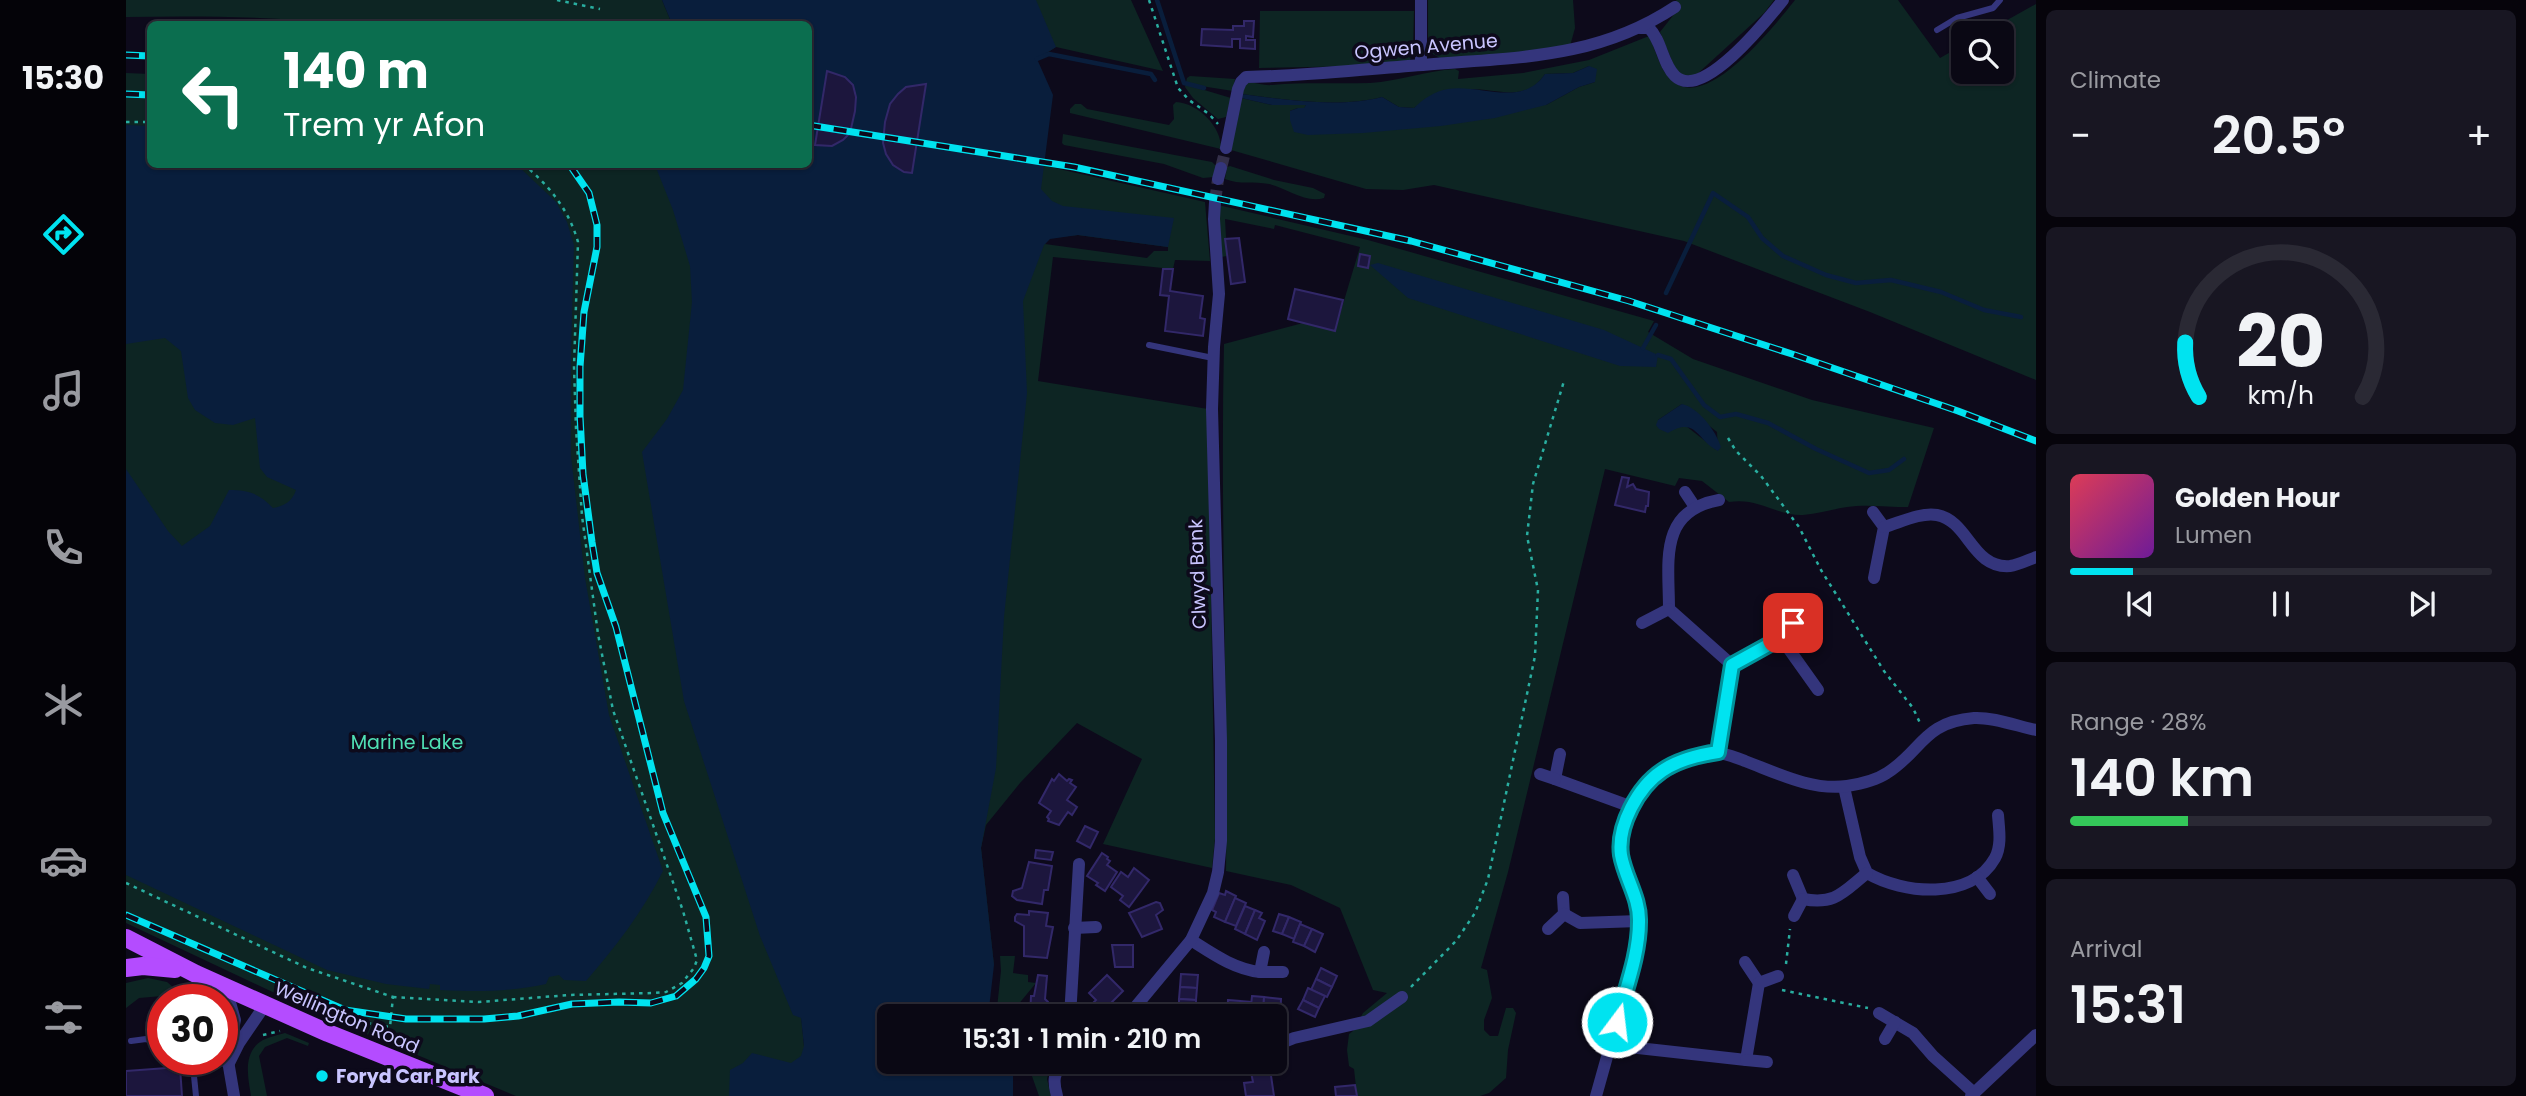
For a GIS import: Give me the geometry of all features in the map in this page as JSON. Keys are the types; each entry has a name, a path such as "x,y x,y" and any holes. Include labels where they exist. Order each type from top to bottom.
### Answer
{"main road":[{"name":"Wellington Road","path":"126,938 220,984"},
{"name":"Wellington Road","path":"126,968 161,966 196,974"},
{"name":"Wellington Road","path":"238,992 483,1096"}],"street":[{"path":"1421,0 1422,65"},
{"path":"1640,28 1649,28 1656,35 1676,77 1686,82 1695,82 1747,43 1783,0"},
{"name":"Ogwen Avenue","path":"1227,142 1238,89 1246,77 1306,76 1537,57 1573,51 1640,28 1675,7"},
{"name":"Clwyd Bank","path":"1138,1004 1191,940 1213,893 1219,872 1221,741 1212,410 1213,358 1219,294 1215,202"},
{"path":"1685,492 1695,507"},
{"path":"1719,500 1695,507 1672,534 1668,547 1669,609 1732,665"},
{"path":"1873,512 1884,527 1874,578"},
{"path":"1884,527 1926,515 1937,515 1951,521 1980,556 1994,564 2011,566 2036,557"},
{"path":"1642,623 1669,609"},
{"path":"1732,665 1781,638 1793,623"},
{"path":"1781,638 1818,690"},
{"path":"1718,752 1732,665"},
{"path":"1596,1096 1635,955 1639,921 1635,894 1622,858 1621,845 1632,807 1648,783 1660,772 1675,763 1718,752 1814,786 1844,787 1865,783 1886,774 1926,736 1937,728 1957,721 1977,718 2036,730"},
{"path":"1555,779 1560,754"},
{"path":"1540,774 1632,807"},
{"path":"1844,787 1860,857 1867,873 1892,884 1932,890 1948,889 1977,877 1996,856 2000,833 1998,815"},
{"path":"1071,1004 1079,864"},
{"path":"1803,900 1822,903 1838,896 1867,873"},
{"path":"1793,875 1803,900"},
{"path":"1977,877 1990,894"},
{"path":"1563,897 1564,915"},
{"path":"1794,916 1803,900"},
{"path":"1564,915 1580,923 1639,921"},
{"path":"1548,929 1564,915"},
{"path":"1074,928 1096,927"},
{"path":"1191,940 1246,971 1283,972"},
{"path":"1260,972 1264,952"},
{"path":"1745,962 1759,983 1746,1060"},
{"path":"1759,983 1778,976"},
{"path":"1287,1041 1368,1021 1402,997"},
{"path":"238,1045 265,1005"},
{"path":"1879,1013 1913,1033 1973,1095 2036,1035"},
{"path":"1885,1039 1895,1022"},
{"path":"1611,1045 1766,1062"},
{"path":"1055,1074 1057,1096"},
{"path":"231,1075 234,1096"}],"lane":[{"path":"1937,30 1957,18 1993,8 2000,0"},
{"path":"1149,345 1213,358"},
{"path":"131,1041 147,1040"},
{"path":"194,1075 196,1096"}],"path":[{"path":"557,0 600,9"},
{"path":"573,0 579,5"},
{"path":"1149,0 1178,88 1189,100 1209,114 1227,142"},
{"path":"126,122 147,122"},
{"path":"126,883 307,968 393,997 478,1002 569,995 666,992 682,983 694,968 697,960 683,911 613,710 598,634 582,516 576,429 574,367 578,242 574,225 558,198 527,168"},
{"path":"1402,997 1456,941 1475,913 1488,878 1535,656 1538,590 1527,536 1533,484 1564,381"},
{"path":"1728,438 1799,527 1821,570 1884,671 1913,708 1926,736"},
{"path":"1794,916 1791,921 1786,964 1778,976 1776,988 1879,1013"},
{"path":"333,1022 338,1017 390,1027 393,997"},
{"path":"259,1037 271,1032 286,1031"}],"green space":[{"path":"126,0 662,0 671,21 311,21 235,17 126,17"},
{"path":"992,0 1131,0 1163,71 1056,47 1037,59"},
{"path":"1428,0 1573,0 1575,28 1570,46 1511,54 1440,58 1428,48"},
{"path":"1676,0 1774,0 1764,13 1695,76 1678,75 1660,32 1679,8"},
{"path":"1795,0 1898,0 1940,58 1951,52 1951,84 2014,84 2014,21 2006,21 2036,4 2036,380 1870,312 1684,241 1434,185 1403,190 1366,189 1231,150 1241,98 1272,105 1306,105 1304,109 1290,111 1546,105 1579,87 1595,82 1589,66 1573,73 1545,74 1538,83 1521,91 1456,91 1440,94 1414,108 1399,107 1382,97 1331,102 1242,94 1246,83 1370,83 1455,69 1459,71 1458,79 1523,73 1589,60 1649,36 1666,74 1675,83 1689,88 1706,84 1723,74 1741,60"},
{"path":"1260,11 1414,11 1413,52 1410,60 1363,66 1259,68"},
{"name":"Marine Lake","path":"126,73 147,74 147,168 718,168 804,1046 854,1096 516,1096 328,1018 126,923"},
{"path":"1190,76 1235,79 1233,91 1201,86 1201,89 1231,98 1226,117 1218,119 1193,98 1185,87"},
{"path":"1176,102 1192,107 1207,118 1217,133 1221,149 1070,113 1075,104 1081,104 1087,109 1169,125 1174,119 1173,105"},
{"path":"1063,134 1212,162 1216,166 1214,177 1203,178 1164,164 1064,145"},
{"path":"1028,162 1205,202 1210,261 1175,260 1173,269 1053,257 1038,381 1208,409 1215,838 1212,868 1103,844 1142,759 1077,723 1020,783 986,825 981,848 994,965 910,859","holes":["1078,235 1168,247 1168,251 1154,251 1147,258 1045,244 1050,238"]},
{"path":"1227,167 1274,180 1313,188 1325,194 1324,198 1310,199 1269,184 1225,179"},
{"path":"1218,205 1368,240 1654,321 1648,332 1693,359 1812,400 1934,428 1908,507 1854,506 1793,515 1749,502 1729,502 1702,481 1679,478 1675,486 1605,469 1508,872 1481,968 1487,970 1492,998 1484,1020 1484,1030 1490,1036 1498,1036 1506,1008 1513,1008 1516,1013 1508,1050 1506,1078 1489,1093 1480,1096 1357,1096 1354,1069 1349,1066 1349,1034 1363,1013 1387,993 1373,990 1340,908 1291,885 1226,871 1224,344 1303,323 1335,331 1360,247 1275,225 1274,229 1225,219 1227,256 1221,257","holes":["1682,404 1717,432 1718,451 1686,426 1658,420"]},
{"path":"1000,956 1015,956 1013,973 1028,975 1028,982 1036,983 1019,1004 997,1004"},
{"path":"148,978 169,984 147,984 147,997 139,998 126,1008 126,983"},
{"path":"285,1033 309,1043 308,1046 287,1038 265,1047 259,1056 267,1096 251,1096 248,1065 252,1051 263,1040"},
{"path":"1031,1074 1048,1074 1051,1096 1039,1096"}],"water":[{"path":"662,0 1036,0 1056,47 1037,59 1053,95 1041,189 1052,201 1063,206 1174,218 1168,247 1078,235 1050,239 1044,245 1023,301 1027,393 1004,617 996,768 981,848 994,965 990,1004 877,1004 877,1074 1013,1074 1013,1096 729,1096 730,1070 743,1063 752,1053 791,1063 801,1056 804,1046 801,1018 793,1015 760,936 684,701 642,452 667,419 683,390 692,302 690,266 673,210 656,168 812,168 812,21 671,21"},
{"path":"1589,66 1597,69 1595,82 1579,87 1546,105 1495,118 1441,126 1308,135 1294,132 1290,120 1290,111 1304,108 1306,105 1272,105 1241,98 1242,94 1348,102 1382,97 1399,107 1414,108 1443,90 1461,88 1513,92 1536,84 1545,74 1573,73"},
{"name":"Marine Lake","path":"126,125 147,126 147,168 520,168 556,202 567,222 574,245 571,456 585,578 609,715 663,871 628,929 586,981 564,980 559,975 549,977 546,984 519,989 480,991 440,990 440,985 430,984 429,989 386,984 327,970 126,875 126,469 168,531 182,546 210,526 229,490 254,494 273,508 287,503 296,490 267,477 260,468 255,418 233,425 215,423 195,410 188,398 181,351 165,338 126,344"},
{"path":"1378,263 1604,330 1658,355 1656,367 1620,366 1408,298 1370,265"},
{"path":"1682,404 1695,410 1711,427 1721,447 1718,451 1691,428 1678,428 1668,433 1659,429 1656,425 1658,420"}],"building":[{"path":"1244,21 1254,21 1253,37 1246,36 1246,40 1255,40 1255,49 1240,48 1240,39 1232,39 1232,47 1201,45 1202,29 1233,30 1233,26 1244,26"},
{"path":"827,71 845,77 853,85 856,97 850,133 832,146 815,145"},
{"path":"926,84 912,173 904,172 893,165 886,154 883,143 885,122 890,104 898,94 906,87"},
{"path":"1239,238 1245,282 1231,284 1225,239"},
{"path":"1360,254 1370,256 1368,268 1358,266"},
{"path":"1163,269 1173,269 1170,291 1203,296 1200,318 1205,319 1203,336 1165,331 1169,296 1160,295"},
{"path":"1295,289 1343,300 1335,331 1288,319"},
{"path":"1622,477 1629,478 1627,487 1633,484 1636,489 1649,492 1645,512 1615,505"},
{"path":"1059,774 1067,781 1072,780 1070,783 1076,787 1067,800 1077,807 1072,815 1068,812 1059,825 1048,821 1047,817 1051,811 1039,803 1052,779 1054,781"},
{"path":"1085,826 1098,832 1090,848 1077,841"},
{"path":"1036,850 1053,852 1051,860 1035,858"},
{"path":"1102,853 1110,861 1107,865 1117,872 1105,891 1087,876"},
{"path":"1029,862 1052,866 1048,890 1044,890 1042,904 1017,900 1012,896 1013,891 1022,888"},
{"path":"1134,868 1149,880 1129,907 1120,900 1123,896 1111,887 1121,872 1128,877"},
{"path":"1226,891 1236,896 1225,922 1214,917 1216,912 1212,910 1219,893 1225,895"},
{"path":"1235,898 1246,903 1236,926 1225,922"},
{"path":"1156,902 1160,903 1163,910 1156,915 1162,929 1142,937 1129,913"},
{"path":"1245,906 1255,910 1245,934 1235,929"},
{"path":"1255,910 1262,913 1259,918 1265,921 1257,940 1245,934"},
{"path":"1029,911 1048,913 1046,926 1053,927 1047,958 1024,956 1024,926 1015,921 1015,917 1017,914 1029,915"},
{"path":"1279,914 1289,917 1282,934 1273,931"},
{"path":"1289,917 1301,922 1294,939 1282,934"},
{"path":"1300,924 1312,929 1304,946 1293,942"},
{"path":"1312,929 1323,934 1315,952 1304,946"},
{"path":"1112,945 1133,945 1133,967 1115,967"},
{"path":"1321,968 1337,976 1332,987 1316,979"},
{"path":"1181,974 1198,975 1197,988 1180,987"},
{"path":"1038,975 1047,976 1045,999 1048,1004 1031,1004 1031,996 1034,996"},
{"path":"1107,975 1123,991 1110,1004 1094,1004 1096,1000 1089,993"},
{"path":"1316,979 1332,987 1327,997 1311,990"},
{"path":"1180,987 1197,988 1196,1000 1179,999"},
{"path":"1308,988 1325,996 1319,1008 1303,1000"},
{"path":"1252,996 1264,997 1264,1004 1251,1004"},
{"path":"1264,997 1281,999 1281,1004 1264,1004"},
{"path":"1179,999 1196,1000 1196,1004 1179,1004"},
{"path":"1228,1000 1240,1001 1240,1004 1228,1004"},
{"path":"1303,1000 1319,1008 1315,1017 1298,1009"},
{"path":"147,1069 147,1075 181,1075 182,1096 126,1096 126,1071"},
{"path":"1251,1074 1271,1074 1274,1096 1246,1096 1244,1083 1253,1082"},
{"path":"1355,1085 1357,1096 1336,1096 1335,1087"}],"waterway":[{"path":"1157,0 1184,83 1204,88"},
{"path":"1037,59 1049,54 1151,74 1155,80"},
{"path":"1666,293 1713,193 1748,217 1762,238 1783,256 1826,275 1856,283 1891,280 1941,292 1984,310 2021,317"},
{"path":"1643,348 1656,325"},
{"path":"1658,355 1671,359 1704,405 1720,417 1736,414 1768,423 1869,473 1889,470 1904,459"}],"tunnel":[{"path":"1221,168 1226,148"},
{"path":"1215,202 1218,179"}],"tram line":[{"path":"126,94 147,95"},
{"path":"126,915 345,1010 406,1019 484,1019 518,1016 572,1004 651,1003 676,996 696,979 704,968 709,956 706,917 663,813 616,627 597,573 583,474 580,416 584,312 597,247 597,225 589,193 572,168"}],"railway":[{"path":"126,55 147,56"},
{"path":"126,94 147,95"},
{"path":"812,126 1074,167 1411,241 1629,301 1958,411 2036,441"},
{"path":"126,915 345,1010 406,1019 484,1019 518,1016 572,1004 651,1003 676,996 696,979 704,968 709,956 706,917 663,813 616,627 597,573 583,474 580,416 584,312 597,247 597,225 589,193 572,168"}],"place":[{"name":"Foryd Car Park","path":"322,1076"}],"route":[{"path":"1617,1022 1635,955 1639,921 1635,894 1622,858 1621,845 1632,807 1648,783 1660,772 1675,763 1718,752 1732,665 1781,638 1793,623"}]}
